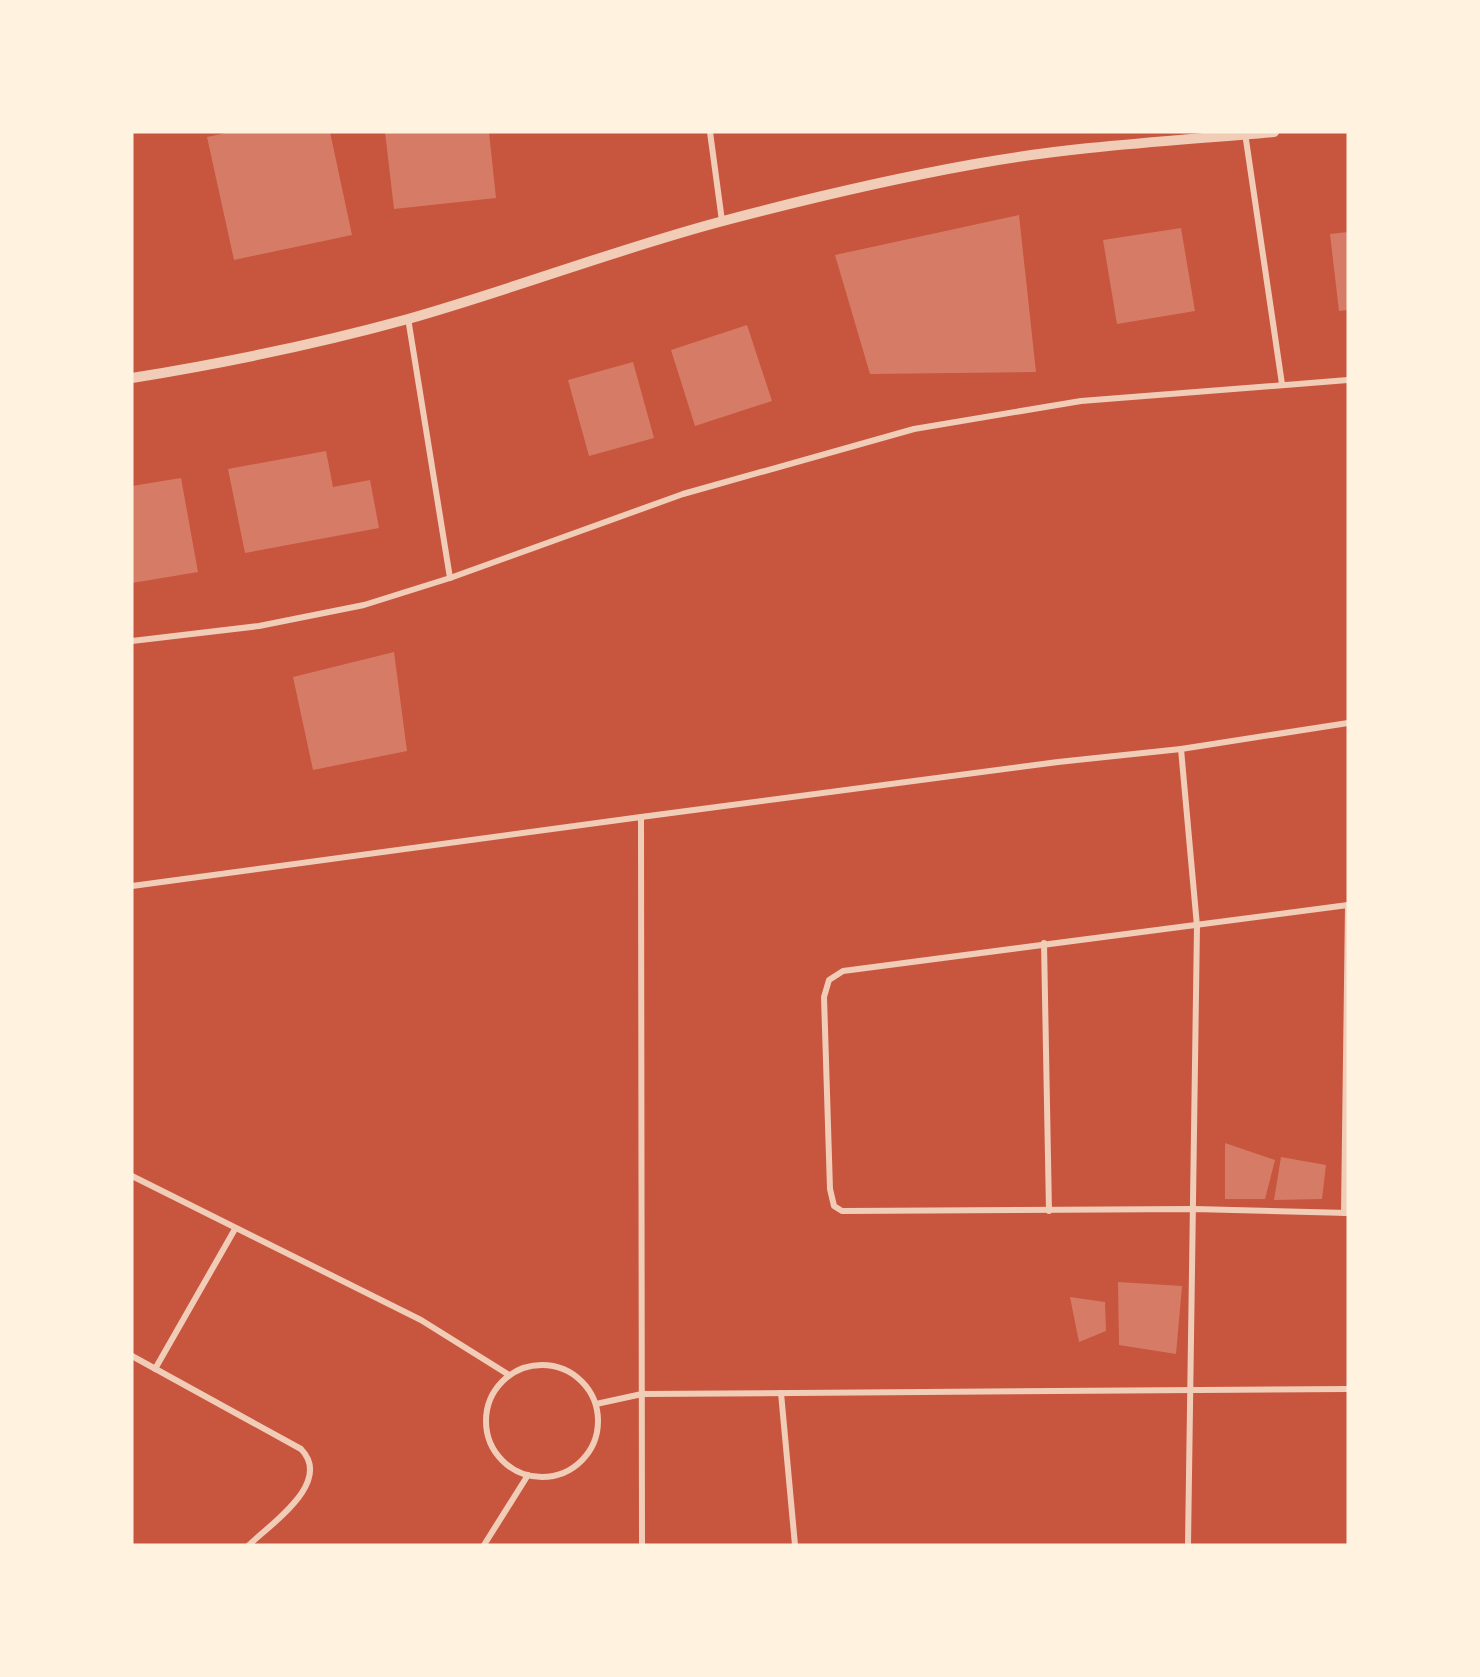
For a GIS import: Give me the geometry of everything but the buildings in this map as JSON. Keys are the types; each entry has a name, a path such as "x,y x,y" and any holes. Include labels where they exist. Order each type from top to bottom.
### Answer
{"street":[{"path":"710,132 722,221"},
{"path":"132,378 273,351 408,318 722,221 976,164 1105,146 1274,132"},
{"path":"1245,133 1282,384"},
{"path":"408,318 450,578"},
{"path":"132,641 271,623 364,604 450,578 683,494 914,429 1081,401 1348,380"},
{"path":"132,886 1058,762 1181,749 1348,723"},
{"path":"1181,749 1197,926 1188,1545"},
{"path":"640,817 642,1545"},
{"path":"1348,905 1346,1213 1194,1209 851,1212 834,1206 830,1190 824,997 829,980 843,971 1044,943 1197,926 1348,905"},
{"path":"1044,943 1049,1211"},
{"path":"132,1176 420,1320 509,1375"},
{"path":"155,1369 235,1229"},
{"path":"132,1356 301,1449 310,1461 311,1477 300,1496 249,1545"},
{"path":"532,1365 556,1366 566,1370 584,1384 596,1404 598,1430 595,1442 584,1458 568,1471 556,1475 528,1475 515,1470 495,1451 486,1424 491,1396 509,1375 532,1365"},
{"path":"596,1404 642,1394 1191,1388 1348,1389"},
{"path":"781,1393 795,1545"},
{"path":"484,1545 528,1475"}]}
